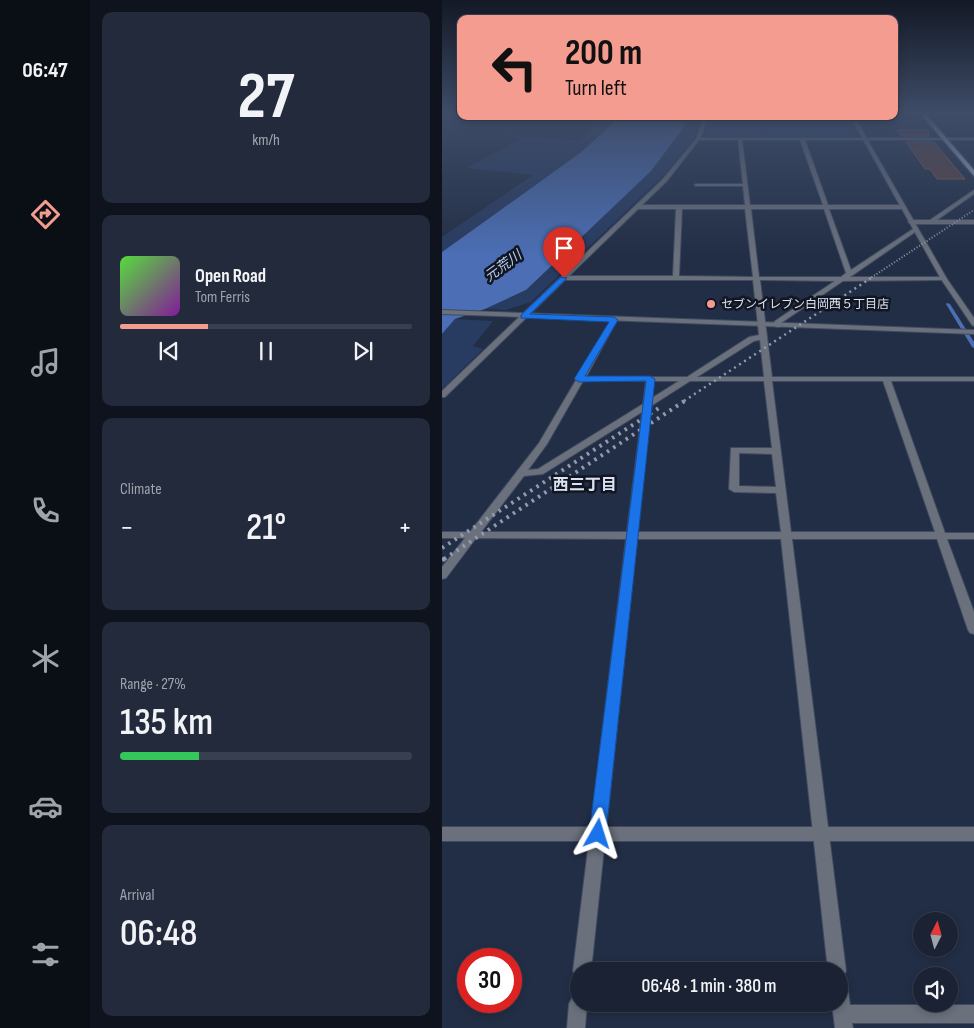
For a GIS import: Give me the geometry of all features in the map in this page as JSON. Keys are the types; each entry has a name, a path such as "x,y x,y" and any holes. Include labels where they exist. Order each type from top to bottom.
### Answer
{"main road":[{"path":"962,160 974,174"}],"street":[{"path":"442,395 638,207 665,180 681,160"},
{"path":"743,160 819,834 836,962"},
{"path":"810,160 850,275"},
{"path":"877,160 915,230 974,324"},
{"path":"696,185 746,185"},
{"path":"931,222 974,191"},
{"path":"638,207 903,207"},
{"path":"676,278 679,207"},
{"path":"911,222 974,222"},
{"path":"777,325 777,322 915,230"},
{"path":"564,278 944,279"},
{"path":"442,312 614,320 974,332"},
{"path":"442,575 542,444 614,320"},
{"path":"520,473 540,472 752,339 763,337"},
{"path":"886,378 974,630"},
{"path":"579,379 974,379"},
{"path":"583,962 650,379"},
{"path":"777,451 734,450 734,489 781,490"},
{"path":"442,535 974,536"},
{"path":"442,834 974,834"},
{"path":"576,1028 577,1012"},
{"path":"843,1021 974,1014"}],"shaded area":[{"path":"481,160 570,160 442,252 442,237 533,175 466,168"},
{"path":"652,160 677,160 666,173 531,302 506,310 485,309 526,290"},
{"path":"455,319 493,321 473,346 483,349 442,389 442,334"}],"water":[{"name":"元荒川","path":"570,160 659,160 651,171 526,290 485,309 455,319 442,334 442,252"}],"building":[{"path":"919,160 949,160 965,179 937,179 930,169 925,169"}],"waterway":[{"path":"948,304 974,347"}],"railway":[{"path":"869,279 974,210"},
{"path":"684,401 871,278"},
{"path":"444,559 686,400"},
{"path":"442,548 662,406"}],"place":[{"name":"セブンイレブン白岡西５丁目店","path":"711,304"}],"district":[{"name":"西三丁目","path":"585,485"}],"route":[{"path":"564,278 524,316 614,320 579,379 650,379 598,834"}]}
